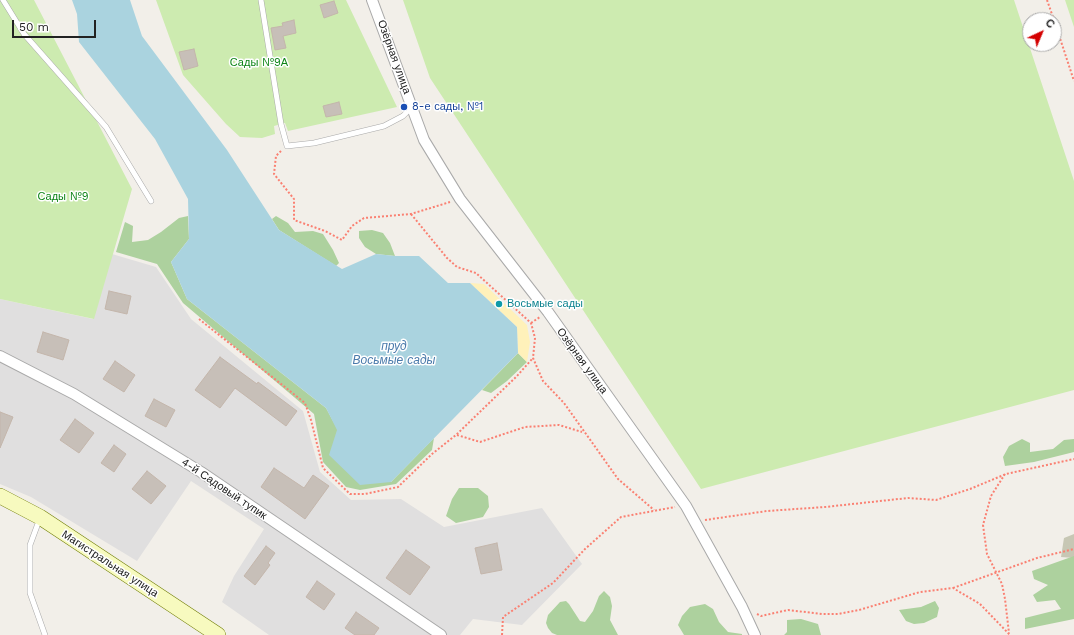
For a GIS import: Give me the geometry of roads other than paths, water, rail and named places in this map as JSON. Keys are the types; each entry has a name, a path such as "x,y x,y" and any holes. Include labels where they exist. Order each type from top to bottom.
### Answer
{"street":[{"name":"Озёрная улица","path":"372,0 424,140 460,199 548,312 686,506 742,607 755,635"},
{"name":"4-й Садовый тупик","path":"0,356 74,394 201,472 441,635"},
{"name":"Магистральная улица","path":"0,496 40,517 218,635"}],"lane":[{"path":"3,0 24,34 106,127 151,201"},
{"path":"261,0 281,124 287,146 314,143 384,126 403,116 412,107"},
{"path":"40,517 30,545 30,593 45,635"}],"water":[{"name":"пруд Восьмые сады","path":"72,0 130,0 142,36 227,150 279,230 342,269 376,254 419,256 448,283 470,283 517,327 518,353 391,482 360,485 329,455 337,430 326,408 187,299 171,262 189,239 188,199 155,139 79,42 77,14"}],"place":[{"name":"8-е сады, №1","path":"404,107"},
{"name":"Восьмые сады","path":"499,304"}],"park label":[{"name":"Сады №9А","path":"259,63"},
{"name":"Сады №9","path":"63,197"}]}
